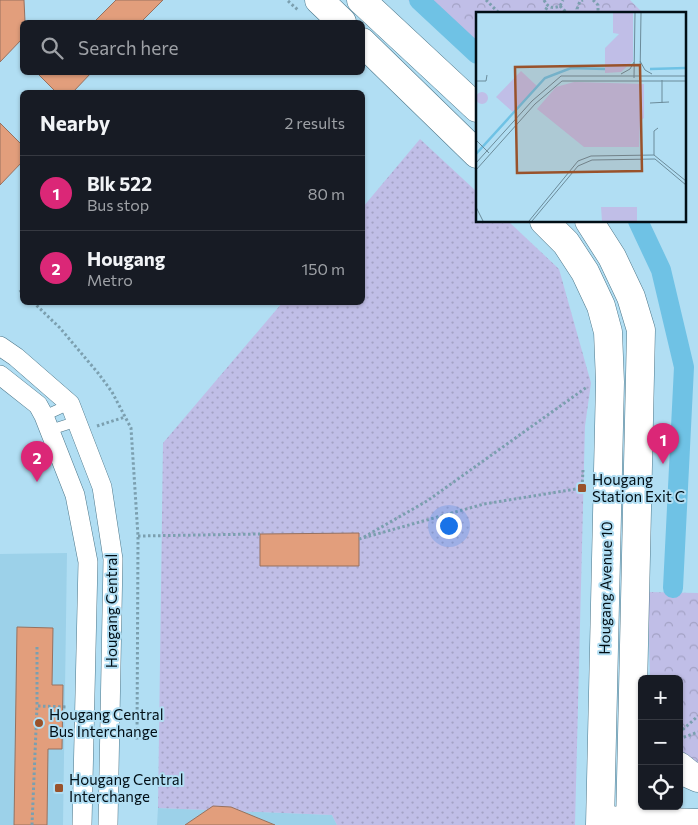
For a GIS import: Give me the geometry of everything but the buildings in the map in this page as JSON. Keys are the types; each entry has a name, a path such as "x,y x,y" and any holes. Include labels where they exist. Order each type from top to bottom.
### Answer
{"main road":[{"path":"319,0 340,20"},
{"path":"361,0 476,107"},
{"path":"365,45 476,153"},
{"name":"Hougang Avenue 10","path":"545,222 566,243 585,272 601,306 608,332 610,382 600,822"},
{"name":"Hougang Avenue 10","path":"590,222 612,257 631,297 640,330 633,671 637,782 630,822"},
{"path":"633,671 638,690"},
{"path":"683,769 698,778"}],"street":[{"name":"Hougang Central","path":"0,346 16,357 74,413 102,487 113,559 108,825"},
{"name":"Hougang Central","path":"0,375 38,404 76,495 88,562 82,825"},
{"path":"600,780 637,782"},
{"path":"683,784 698,784"},
{"path":"600,822 698,821"}],"lane":[{"path":"47,423 74,413"},
{"path":"47,423 74,413"}],"path":[{"path":"486,0 498,12"},
{"path":"544,0 548,6 553,8 560,6 563,0"},
{"path":"578,12 581,0"},
{"path":"594,0 598,5 598,12"},
{"path":"544,12 548,6"},
{"path":"560,6 566,12"},
{"path":"36,305 60,328 98,373 112,392 130,428 138,536 137,740"},
{"path":"584,462 582,488 484,504 359,539 427,501 591,383 591,392"},
{"path":"138,536 260,534"},
{"path":"32,825 37,647"},
{"path":"36,706 72,708"},
{"path":"683,729 698,716"},
{"path":"683,738 698,732"}],"shaded area":[{"path":"67,553 63,825 0,825 0,554"},
{"path":"158,808 332,815 337,825 157,825"}],"green space":[{"path":"408,0 630,0 642,12 476,12 476,62"},
{"path":"420,139 476,191 476,222 509,222 559,269 591,383 585,426 575,825 337,825 332,815 158,808 163,443 280,305 365,305 365,205"},
{"path":"648,592 698,593 698,769 683,755 683,675 650,675"}],"waterway":[{"path":"419,0 476,53"},
{"path":"638,222 661,270 684,367 673,588"}],"place":[{"name":"Blk 522","path":"663,464"},
{"name":"Hougang","path":"37,482"},
{"name":"Hougang Station Exit C","path":"582,488"},
{"name":"Hougang Central Bus Interchange","path":"39,723"},
{"name":"Hougang Central Interchange","path":"59,788"}]}
